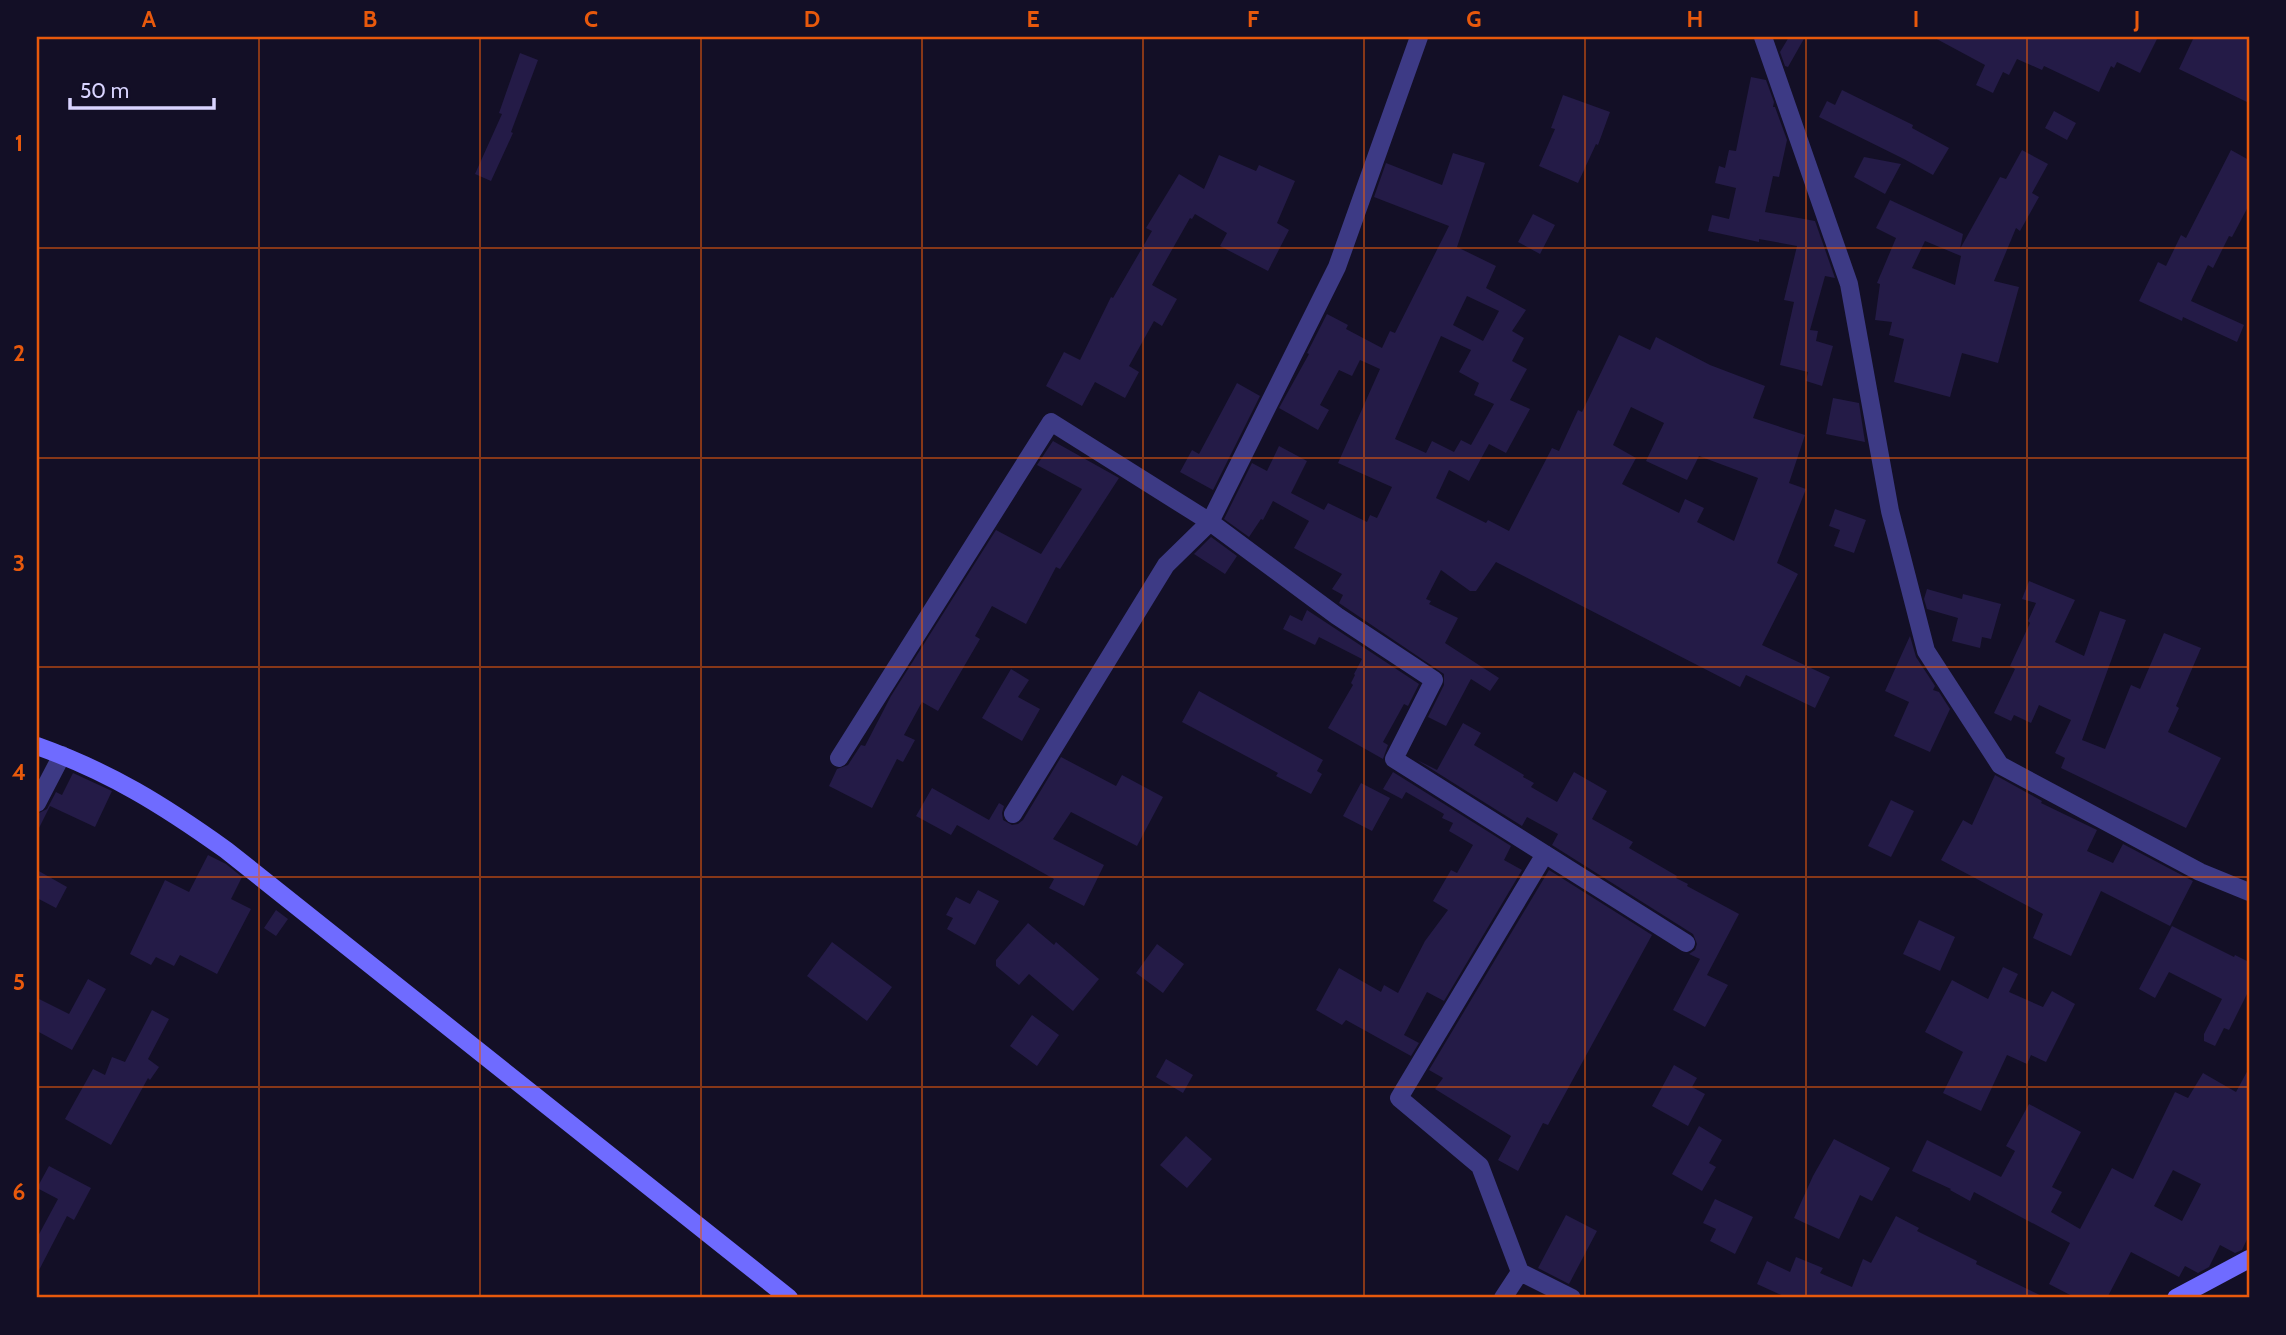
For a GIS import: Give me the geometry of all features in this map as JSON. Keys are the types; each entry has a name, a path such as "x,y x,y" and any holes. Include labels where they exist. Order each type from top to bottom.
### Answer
{"street":[{"path":"1013,814 1167,565 1210,522 1337,267 1419,37"},
{"path":"1763,37 1849,284 1890,511 1926,651 2000,765 2200,872 2249,892"},
{"path":"839,758 1051,422 1210,522 1337,617 1434,680 1394,759 1686,943"},
{"path":"37,746 120,781 226,850 789,1298"},
{"path":"37,803 62,755"},
{"path":"1545,854 1399,1098 1480,1166 1520,1272 1572,1298"},
{"path":"2176,1298 2249,1259"},
{"path":"1503,1298 1520,1272"}],"building":[{"path":"1789,37 1805,37 1788,67 1785,66 1780,52"},
{"path":"1933,37 2158,37 2140,73 2117,62 2114,68 2111,66 2099,92 2044,66 2042,70 2017,59 2009,75 2003,72 1993,93 1976,85 1985,65"},
{"path":"2194,37 2249,37 2249,103 2179,69"},
{"path":"520,53 538,60 511,132 513,133 491,181 475,174 502,114 499,113"},
{"path":"1751,77 1766,80 1774,102 1773,107 1787,140 1779,177 1773,176 1765,212 1815,221 1835,278 1825,276 1810,330 1818,331 1816,341 1833,346 1822,386 1806,381 1808,372 1780,365 1794,302 1784,300 1797,246 1759,239 1759,242 1708,231 1712,215 1729,219 1736,188 1715,183 1719,166 1725,168 1729,150 1736,151"},
{"path":"1842,90 1913,125 1912,128 1949,148 1933,175 1819,117 1827,101 1835,105"},
{"path":"1563,95 1610,112 1598,145 1596,144 1578,183 1539,166 1555,129 1551,128"},
{"path":"2054,111 2076,123 2067,140 2045,128"},
{"path":"2022,150 2048,164 2032,193 2039,197 2020,231 2016,228 1994,281 2019,287 1998,363 1962,353 1950,397 1894,382 1904,339 1889,335 1892,322 1875,320 1880,284 1877,283 1896,238 1876,228 1890,200 1963,234 1960,249 2000,177 2006,179","holes":["1925,241 1961,256 1955,285 1912,268"]},
{"path":"2231,150 2249,160 2249,205 2213,268 2208,265 2191,301 2244,325 2237,342 2183,317 2182,321 2139,301 2158,262 2166,266 2181,235 2186,238"},
{"path":"1453,153 1485,163 1457,247 1496,266 1486,288 1526,310 1512,331 1524,338 1512,361 1527,369 1510,400 1530,409 1506,453 1489,444 1469,481 1449,470 1436,498 1486,523 1488,520 1509,531 1552,448 1559,451 1578,410 1582,412 1619,335 1650,350 1656,337 1710,365 1765,386 1753,418 1805,435 1789,483 1806,489 1777,563 1798,574 1762,645 1830,677 1815,708 1746,675 1740,687 1496,562 1476,591 1470,591 1441,570 1426,599 1431,601 1429,604 1458,618 1445,643 1499,678 1490,691 1471,679 1446,726 1428,717 1444,685 1444,674 1339,603 1343,595 1332,589 1342,574 1294,548 1309,521 1273,501 1263,520 1261,519 1249,537 1224,519 1252,463 1267,471 1279,446 1307,461 1291,493 1324,510 1328,503 1367,522 1370,515 1377,518 1392,487 1338,463 1380,369 1360,360 1352,376 1339,370 1320,405 1329,410 1318,430 1279,408 1309,354 1307,353 1327,314 1348,325 1346,329 1382,348 1390,331 1395,333 1449,226 1374,197 1386,163 1442,185","holes":["1467,296 1499,311 1483,341 1453,325","1441,336 1471,350 1459,372 1479,383 1474,395 1494,404 1471,445 1461,440 1454,452 1432,441 1426,453 1395,439","1631,407 1664,423 1646,461 1687,480 1699,456 1758,478 1734,541 1697,522 1704,508 1685,499 1679,513 1622,484 1636,458 1613,445"]},
{"path":"1219,155 1256,171 1259,165 1295,181 1277,223 1289,230 1268,271 1220,246 1227,233 1195,214 1190,218 1152,285 1177,299 1162,326 1154,321 1129,366 1139,372 1125,398 1095,382 1082,406 1046,386 1064,352 1080,360 1111,297 1113,298 1152,231 1146,228 1179,174 1204,189"},
{"path":"1864,157 1901,164 1885,194 1854,177"},
{"path":"1533,214 1555,225 1540,254 1518,242"},
{"path":"1237,383 1260,396 1213,490 1180,472 1192,450 1199,454"},
{"path":"1833,398 1859,403 1865,442 1826,434"},
{"path":"1053,441 1119,478 1060,569 1056,567 1026,624 992,606 975,636 980,639 938,711 922,702 904,735 915,740 903,762 897,759 872,808 829,786 837,769 848,765 861,745 865,746 891,696 996,530 1041,554 1082,489 1037,465"},
{"path":"1835,509 1866,520 1854,553 1834,546 1840,530 1829,526"},
{"path":"1211,537 1237,556 1225,574 1194,554"},
{"path":"2029,581 2075,600 2055,642 2084,656 2100,611 2126,620 2082,740 2105,749 2131,685 2140,689 2164,633 2201,648 2168,732 2221,758 2186,828 2061,768 2065,758 2055,753 2071,720 2039,705 2031,723 2014,715 2011,721 1994,713 2015,669 2010,666 2036,603 2022,599"},
{"path":"1927,589 1962,599 1963,594 2001,604 1991,639 1982,637 1980,648 1952,641 1958,618 1927,609 1924,599"},
{"path":"1307,610 1419,684 1408,706 1404,704 1383,742 1388,745 1383,759 1328,728 1353,685 1351,683 1354,674 1362,659 1319,637 1315,645 1283,629 1290,615 1302,621"},
{"path":"1910,636 1916,657 1935,686 1933,690 1939,692 1950,709 1930,752 1894,736 1909,702 1885,691"},
{"path":"1011,669 1029,680 1018,697 1040,709 1022,741 982,718"},
{"path":"1199,691 1323,760 1317,771 1322,774 1311,794 1276,776 1278,773 1182,722"},
{"path":"1463,723 1481,733 1474,745 1524,775 1523,777 1534,783 1531,787 1557,802 1574,772 1607,791 1592,819 1633,842 1629,848 1677,876 1676,878 1688,884 1687,886 1739,914 1707,975 1728,985 1705,1027 1673,1010 1700,959 1689,954 1695,950 1697,944 1693,934 1552,845 1558,834 1527,817 1522,826 1417,760 1437,770"},
{"path":"1061,757 1116,786 1122,775 1163,797 1137,846 1071,812 1053,839 1104,865 1084,906 1049,888 1054,879 957,825 951,835 916,816 932,788 989,820 999,803 1004,806 1003,820 1012,825 1018,824"},
{"path":"1393,772 1511,846 1504,860 1522,870 1444,1001 1427,992 1404,1035 1419,1043 1411,1056 1346,1020 1342,1025 1316,1010 1339,968 1381,992 1384,985 1398,993 1425,941 1448,910 1433,901 1451,870 1457,873 1473,845 1449,831 1453,823 1442,818 1444,814 1406,792 1402,799 1383,789"},
{"path":"73,773 112,791 95,827 50,806 37,832 37,814 47,809 56,792 62,795"},
{"path":"1995,775 2042,801 2041,803 2097,830 2087,851 2113,863 2123,844 2193,881 2170,926 2101,891 2071,956 2033,938 2043,914 1941,860 1963,820 1972,825"},
{"path":"1361,783 1390,798 1372,831 1343,816"},
{"path":"1891,800 1914,811 1891,857 1868,846"},
{"path":"208,855 226,864 242,877 231,899 251,909 217,974 180,955 174,966 156,957 151,965 130,954 165,880 189,892"},
{"path":"37,870 67,887 56,908 37,898"},
{"path":"1549,870 1652,935 1548,1125 1543,1123 1518,1171 1498,1160 1511,1136 1435,1089 1443,1078 1429,1070"},
{"path":"978,890 999,901 975,945 947,929 953,918 946,915 956,897 970,904"},
{"path":"276,910 288,919 276,936 264,928"},
{"path":"1919,920 1955,937 1940,971 1903,954"},
{"path":"1028,923 1054,945 1056,942 1099,979 1073,1011 1029,974 1019,985 996,966 996,960"},
{"path":"2172,926 2249,962 2249,990 2229,1030 2224,1028 2215,1046 2204,1041 2204,1034 2222,999 2169,972 2155,998 2139,989"},
{"path":"832,942 892,987 867,1021 807,976"},
{"path":"1157,944 1184,964 1163,993 1136,973"},
{"path":"2003,967 2018,974 2009,992 2043,1007 2052,991 2075,1004 2046,1062 2031,1055 2027,1064 2007,1055 1981,1111 1943,1093 1963,1052 1925,1032 1952,980 1988,999"},
{"path":"88,979 106,989 72,1050 37,1031 37,998 69,1014"},
{"path":"152,1010 169,1019 148,1059 159,1067 150,1080 148,1078 111,1145 65,1119 93,1069 105,1075 112,1057 125,1062"},
{"path":"1032,1015 1059,1035 1037,1066 1010,1046"},
{"path":"1166,1059 1193,1075 1183,1093 1156,1077"},
{"path":"1674,1065 1697,1078 1692,1087 1705,1094 1688,1126 1652,1106"},
{"path":"2249,1068 2249,1235 2242,1250 2235,1253 2220,1245 2209,1267 2198,1273 2185,1266 2179,1277 2131,1252 2107,1298 2076,1298 2049,1284 2070,1243 1974,1192 1970,1201 1912,1171 1927,1140 2001,1177 2015,1151 2006,1146 2029,1104 2081,1132 2052,1187 2062,1192 2051,1212 2080,1229 2112,1168 2133,1179 2175,1092 2188,1098 2203,1073 2236,1092","holes":["2173,1170 2201,1184 2182,1221 2154,1206"]},
{"path":"1699,1126 1722,1140 1709,1163 1716,1167 1702,1191 1672,1174"},
{"path":"1186,1136 1212,1159 1187,1188 1160,1165"},
{"path":"1834,1139 1890,1168 1872,1201 1860,1195 1839,1239 1794,1218"},
{"path":"49,1166 91,1188 74,1220 67,1216 37,1274 37,1238 58,1199 37,1188"},
{"path":"1715,1199 1753,1217 1735,1254 1710,1241 1716,1229 1703,1223"},
{"path":"1566,1215 1597,1231 1569,1284 1538,1268"},
{"path":"1896,1216 1919,1228 1917,1231 1977,1261 1976,1264 2046,1298 1788,1298 1757,1284 1767,1261 1790,1272 1796,1257 1823,1268 1820,1273 1852,1287 1863,1259 1871,1263"}]}
